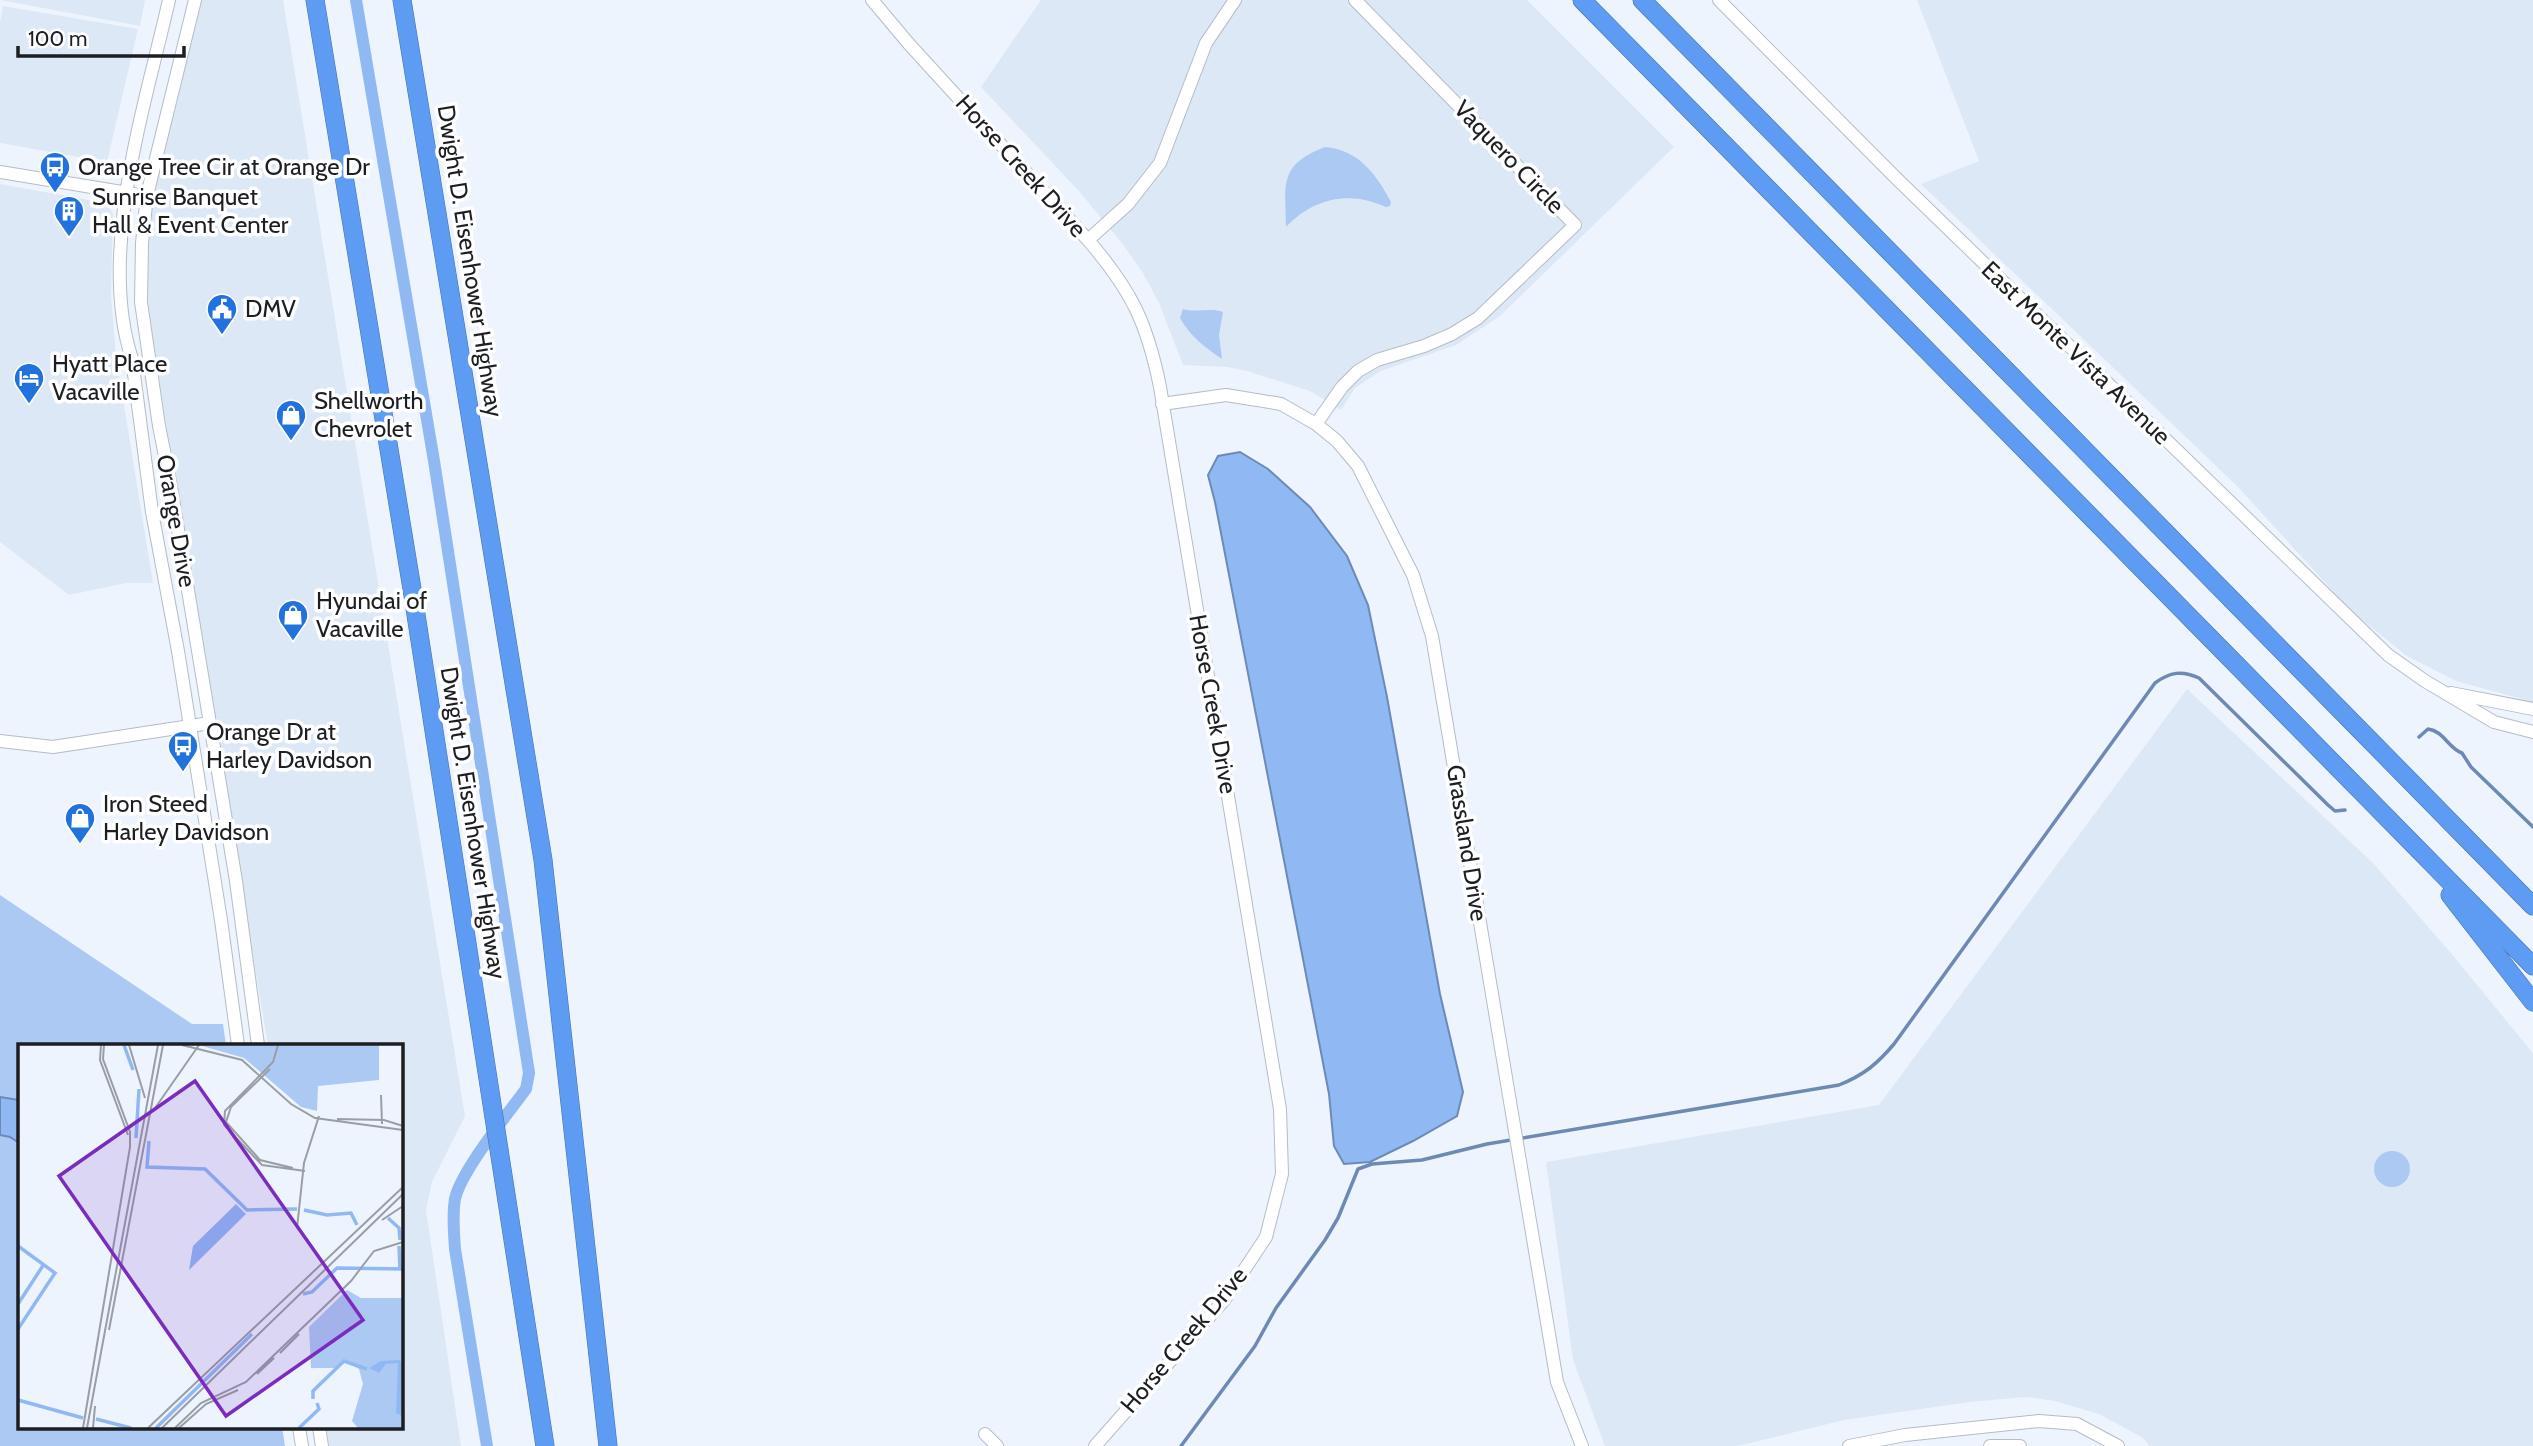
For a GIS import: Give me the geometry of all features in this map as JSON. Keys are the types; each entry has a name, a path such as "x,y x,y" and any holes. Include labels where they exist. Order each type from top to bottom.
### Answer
{"highway":[{"name":"Dwight D. Eisenhower Highway","path":"315,0 410,576 545,1446"},
{"name":"Dwight D. Eisenhower Highway","path":"402,0 541,847 608,1446"},
{"path":"1582,0 2533,965"},
{"path":"1642,0 2533,906"},
{"path":"2420,791 2533,892"},
{"path":"2408,839 2533,1002"}],"street":[{"name":"Orange Drive","path":"169,0 123,219 121,261 124,335 132,359 150,499 221,920 238,1044"},
{"name":"Orange Drive","path":"195,0 146,195 141,302 159,426 236,881 258,1044"},
{"name":"Horse Creek Drive","path":"872,0 1088,240 1115,272 1139,312 1153,354 1162,404 1280,1109 1282,1174 1266,1237 1225,1298 1095,1446"},
{"path":"1088,240 1128,204 1160,163 1206,43 1235,0"},
{"name":"Vaquero Circle","path":"1316,424 1342,387 1358,371 1377,360 1424,346 1452,334 1478,318 1575,225 1355,0"},
{"name":"East Monte Vista Avenue","path":"1719,0 1925,206 2379,647 2425,681 2494,722 2533,732"},
{"path":"0,172 146,195"},
{"name":"Grassland Drive","path":"1162,404 1226,395 1281,404 1316,424 1337,441 1358,466 1413,575 1432,636 1557,1381 1582,1446"},
{"name":"East Monte Vista Avenue","path":"2444,692 2533,709"},
{"path":"0,741 53,747 210,723"},
{"path":"1849,1446 1905,1435 2039,1421 2077,1423 2118,1446"},
{"path":"299,1428 302,1446"},
{"path":"319,1428 322,1446"},
{"path":"985,1434 997,1446"},
{"path":"1990,1446 2020,1446"}],"shaded area":[{"path":"0,0 145,0 140,26"},
{"path":"196,0 283,0 465,1116 432,1182 426,1210 461,1446 329,1446 326,1428 402,1428 402,1044 268,1044 189,580 149,311 146,244 150,201"},
{"path":"1041,0 1527,0 1674,147 1500,316 1456,345 1381,371 1355,388 1341,410 1310,391 1247,371 1227,367 1183,365 1159,303 1143,273 1122,243 1078,190 981,87"},
{"path":"1917,0 2533,0 2533,702 2456,681 2407,656 2351,611 2238,487 1921,184 1979,161"},
{"path":"3,6 138,29 107,162 0,143 0,22"},
{"path":"1325,147 1348,153 1365,165 1385,192 1391,202 1390,206 1359,199 1333,200 1308,209 1286,227 1285,198 1288,177 1299,161"},
{"path":"0,184 100,202 106,204 113,214 111,295 116,356 153,583 126,583 69,595 0,542"},
{"path":"1183,309 1223,312 1219,335 1222,359 1203,346 1188,330 1180,318"},
{"path":"1240,452 1268,469 1310,507 1347,556 1368,605 1440,994 1463,1092 1457,1116 1370,1162 1344,1164 1334,1146 1329,1094 1208,475 1218,456"},
{"path":"2187,689 2373,863 2533,1053 2533,1446 2150,1446 2143,1438 2099,1414 2055,1401 2026,1397 1844,1420 1738,1446 1605,1446 1573,1360 1546,1162 1879,1105"},
{"path":"0,895 192,1024 223,1024 226,1044 18,1044 18,1428 282,1428 285,1446 0,1446"},
{"path":"0,1097 18,1100 18,1142 0,1135"},
{"path":"2392,1151 2405,1156 2410,1169 2405,1182 2392,1187 2379,1182 2374,1169 2379,1156"}],"waterway":[{"path":"356,0 434,461 529,1073 526,1089 475,1159 459,1187 454,1205 455,1249 487,1446"},
{"path":"1181,1446 1255,1346 1276,1308 1325,1240 1338,1218 1358,1169 1372,1164 1422,1160 1487,1144 1839,1085 1870,1068 1894,1044 2160,679 2182,673 2199,678 2328,805 2335,811 2345,810"},
{"path":"2419,737 2428,729 2438,733 2462,753 2471,767 2533,827"}],"place":[{"name":"Orange Tree Cir at Orange Dr","path":"55,194"},
{"name":"Sunrise Banquet Hall & Event Center","path":"69,238"},
{"name":"DMV","path":"222,336"},
{"name":"Hyatt Place Vacaville","path":"29,405"},
{"name":"Shellworth Chevrolet","path":"291,442"},
{"name":"Hyundai of Vacaville","path":"293,642"},
{"name":"Orange Dr at Harley Davidson","path":"183,773"},
{"name":"Iron Steed Harley Davidson","path":"80,845"}]}
